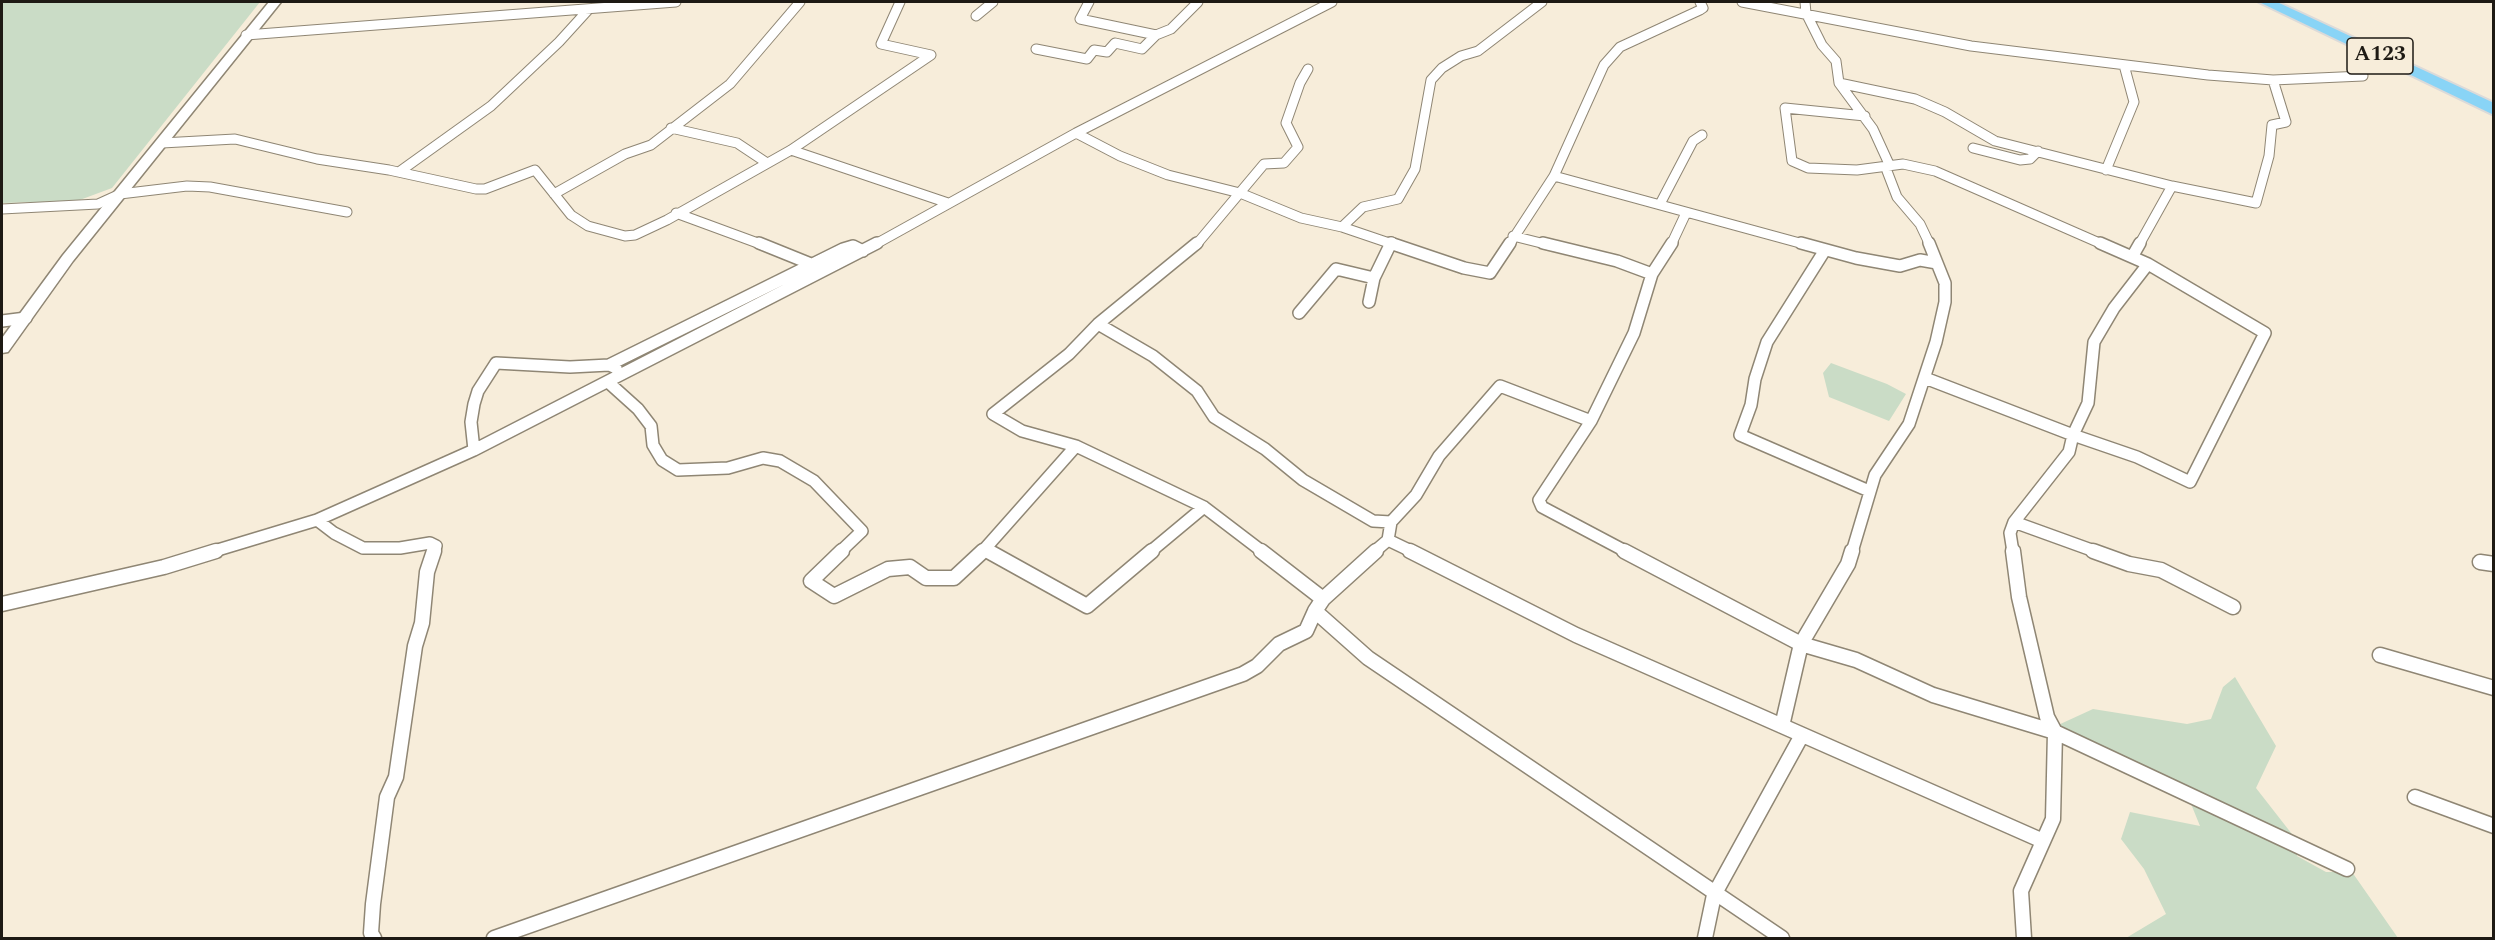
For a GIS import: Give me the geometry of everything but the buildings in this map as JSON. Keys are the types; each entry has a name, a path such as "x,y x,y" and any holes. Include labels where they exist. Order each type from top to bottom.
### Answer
{"highway":[{"name":"A123","path":"2266,2 2493,110"}],"main road":[{"path":"2,348 68,258 274,2"}],"street":[{"path":"246,34 675,2"},
{"path":"554,194 613,163 625,154 651,145 737,78 800,2"},
{"path":"162,143 235,139 283,152 305,154 317,159 485,189 535,170 571,215 588,226 625,236 641,232 791,150 931,55 899,46 881,44 900,2"},
{"path":"976,16 993,2"},
{"path":"1089,2 1080,19 1156,35"},
{"path":"1036,49 1086,59 1094,50 1107,52 1115,44 1142,49 1156,35 1171,29 1198,2"},
{"path":"2,604 164,567 317,520 474,450 863,250 1076,133 1332,2"},
{"path":"1342,226 1363,207 1398,199 1415,169 1431,80 1443,68 1461,56 1478,51 1493,37 1542,2"},
{"path":"1076,133 1120,156 1168,175 1240,193 1300,218 1342,226 1464,268 1490,273 1554,176 1604,65 1620,47 1700,10 1703,8 1700,2"},
{"path":"1742,2 1805,7 1971,45 2124,65 2273,80 2363,76 2360,60 2376,54"},
{"path":"1782,726 1801,644 1848,564 1875,475 1909,424 1925,378 1945,302 1945,283 1920,224 1897,197 1890,183 1888,164 1882,144 1865,116 1839,83 1836,61 1822,45 1805,7"},
{"path":"399,172 491,106 560,42 589,9"},
{"path":"2106,170 2134,102 2124,65"},
{"path":"1308,69 1300,83 1286,123 1298,147 1284,163 1264,164 1200,241 1098,324 1069,354 993,414 1022,431 1076,446 1204,507 1319,605 1368,658 1782,939"},
{"path":"1839,83 1915,99 1945,112 1986,138 2172,186 2256,203 2270,156 2272,125 2286,122 2273,80"},
{"path":"1865,116 1785,108 1792,162 1808,168 1857,170 1888,164 1903,164 1935,171 2148,264 2265,333 2190,482 2137,457 1925,378"},
{"path":"671,128 715,140 737,143 767,163"},
{"path":"1660,204 1694,141 1702,135"},
{"path":"1973,148 2020,160 2030,159 2038,151"},
{"path":"791,150 948,203"},
{"path":"1554,176 1825,250 1900,266 1920,260 1937,263"},
{"path":"2132,257 2172,186"},
{"path":"2,209 98,204 120,194 165,187 210,187 348,212"},
{"path":"676,213 811,264"},
{"path":"1686,213 1676,237 1652,274 1634,333 1591,421 1539,500 1542,507 1801,644 1856,660 1934,695 2055,732 2347,869"},
{"path":"1513,236 1617,261 1652,274"},
{"path":"1369,302 1374,278 1392,242"},
{"path":"609,365 843,249 853,246 863,250"},
{"path":"1825,250 1767,342 1755,379 1751,405 1740,435 1869,491"},
{"path":"2024,939 2021,891 2053,819 2055,732 2047,717 2019,597 2010,533 2014,522 2069,452 2073,435 2088,403 2094,342 2114,308 2148,264"},
{"path":"1299,313 1336,269 1374,278"},
{"path":"2,321 26,318"},
{"path":"1098,324 1153,356 1197,391 1214,417 1265,449 1303,480 1373,521 1390,522"},
{"path":"474,450 471,422 474,404 478,391 496,363 570,367 609,365 629,372"},
{"path":"608,382 638,409 651,426 653,445 662,460 678,470 728,468 763,458 780,461 814,482 862,531 811,580 834,596 888,569 910,567 926,578 954,578 985,549 1076,446"},
{"path":"494,939 1243,674 1257,666 1279,644 1306,631 1319,605 1388,540 1390,522 1416,495 1439,456 1500,386 1591,421"},
{"path":"985,549 1087,606 1204,507"},
{"path":"317,520 334,533 363,548 400,548 430,543 436,546 427,572 396,777 387,797 370,933 374,939"},
{"path":"2014,522 2129,564 2161,570 2233,607"},
{"path":"1388,540 1576,635 2043,841"},
{"path":"2380,655 2493,688"},
{"path":"1705,939 1714,895 1802,735"},
{"path":"2415,796 2493,826"}],"green space":[{"path":"2,2 260,2 112,188 77,201 2,203"},
{"path":"1831,363 1887,384 1906,394 1889,421 1829,397 1823,373"},
{"path":"2235,677 2276,746 2256,788 2295,838 2297,856 2326,872 2352,872 2398,938 2126,938 2166,914 2144,869 2121,839 2130,812 2200,826 2189,799 2056,726 2093,709 2187,724 2211,719 2223,687"}]}
